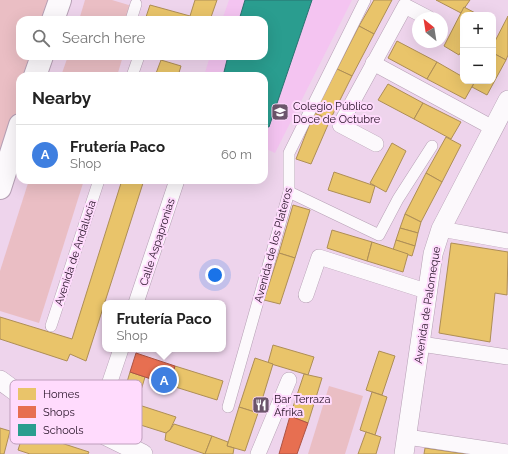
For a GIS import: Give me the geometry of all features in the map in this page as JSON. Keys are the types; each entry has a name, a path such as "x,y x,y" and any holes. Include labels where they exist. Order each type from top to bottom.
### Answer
{"main road":[{"path":"54,16 60,0"},
{"path":"37,72 41,60"},
{"path":"0,188 16,138"}],"street":[{"name":"Avenida de los Plateros","path":"228,407 289,192 289,153 365,0"},
{"path":"132,16 136,4"},
{"path":"376,144 340,125 405,6 416,12"},
{"path":"133,72 138,60"},
{"path":"373,63 493,128"},
{"name":"Avenida de Palomeque","path":"405,445 429,292 433,254 441,229 508,100"},
{"path":"289,192 379,235 398,199 432,146"},
{"name":"Avenida de Andalucía","path":"51,326 98,184"},
{"name":"Calle Aspapronias","path":"137,300 176,184"},
{"path":"441,229 508,241"},
{"path":"306,295 319,257 429,292"},
{"path":"421,344 508,357"},
{"path":"111,380 120,352"},
{"path":"258,454 289,380"},
{"path":"123,444 143,454"},
{"path":"405,445 508,452"}],"shaded area":[{"path":"0,0 54,0 48,16 16,16 16,60 35,60 31,72 16,72 16,120 0,170"},
{"path":"85,0 112,0 132,6 128,16 80,16"},
{"name":"Colegio Público Doce de Octubre","path":"229,0 352,0 275,153 268,150 268,72 205,72 209,60 268,60 268,16 223,16"},
{"path":"67,60 122,60 118,72 62,72"},
{"path":"28,184 83,184 39,323 0,311 0,271"},
{"path":"329,386 363,396 345,454 308,454"}],"building: Homes":[{"path":"195,0 217,0 211,16 190,16"},
{"path":"374,0 392,0 374,34 359,26"},
{"path":"436,0 470,0 460,12"},
{"path":"150,5 190,16 146,16"},
{"path":"464,7 473,12 461,12"},
{"path":"460,15 459,55 447,48 448,38"},
{"path":"508,16 508,55 506,60 496,55 496,39"},
{"path":"359,26 374,34 352,76 337,69"},
{"path":"397,41 437,62 427,79 388,58"},
{"path":"496,55 506,60 496,78"},
{"path":"161,60 181,66 179,72 156,72"},
{"path":"437,62 460,75 460,84 473,84 465,99 427,79"},
{"path":"337,69 352,76 330,120 314,113"},
{"path":"388,84 423,103 414,119 378,100"},
{"path":"474,84 493,84 487,95 472,87"},
{"path":"423,103 461,122 451,139 414,119"},
{"path":"314,113 330,120 311,164 296,159"},
{"path":"446,137 461,145 442,182 426,173"},
{"path":"392,143 406,151 386,192 370,183"},
{"path":"334,172 375,186 370,203 328,190"},
{"path":"426,173 442,182 421,222 405,214"},
{"path":"121,184 143,184 106,300 102,300 102,311 86,361 70,354 67,361 0,339 0,317 72,339"},
{"path":"293,205 310,210 295,258 279,253"},
{"path":"405,214 421,222 418,233 400,228"},
{"path":"400,228 418,233 415,246 396,240"},
{"path":"332,230 372,242 367,261 327,248"},
{"path":"396,240 415,246 412,256 393,250"},
{"path":"372,242 408,254 403,272 367,261"},
{"path":"451,243 508,252 507,295 495,293 490,342 439,333"},
{"path":"279,253 295,258 280,304 264,300"},
{"path":"273,345 314,357 308,375 268,363"},
{"path":"379,351 395,356 382,395 366,390"},
{"path":"255,358 273,364 258,413 239,407"},
{"path":"175,366 223,381 217,400 169,385"},
{"path":"130,372 145,377 142,387 142,380 128,380"},
{"path":"304,374 322,378 308,423 290,416"},
{"path":"372,392 387,397 375,435 360,430"},
{"path":"142,406 176,417 170,430 166,433 142,425"},
{"path":"239,407 258,413 245,451 227,446"},
{"path":"174,424 212,436 205,454 165,440 166,433"},
{"path":"0,428 10,431 4,454 0,454"},
{"path":"366,432 381,437 376,454 358,454"},
{"path":"212,436 228,442 227,446 234,448 233,454 205,454"},
{"path":"20,444 64,444 89,452 88,454 30,454 18,450"},
{"path":"425,448 466,454 424,454"}],"building: Shops":[{"path":"136,353 175,366 169,385 130,372"},
{"path":"290,416 308,423 297,454 279,454"}],"building: Schools":[{"path":"245,0 312,0 269,127 268,72 224,72 227,60 268,60 268,16 240,16"}],"place":[{"name":"Colegio Público Doce de Octubre","path":"280,112"},
{"name":"Frutería Paco","path":"164,380"},
{"name":"Bar Terraza Áfrika","path":"261,405"}]}
